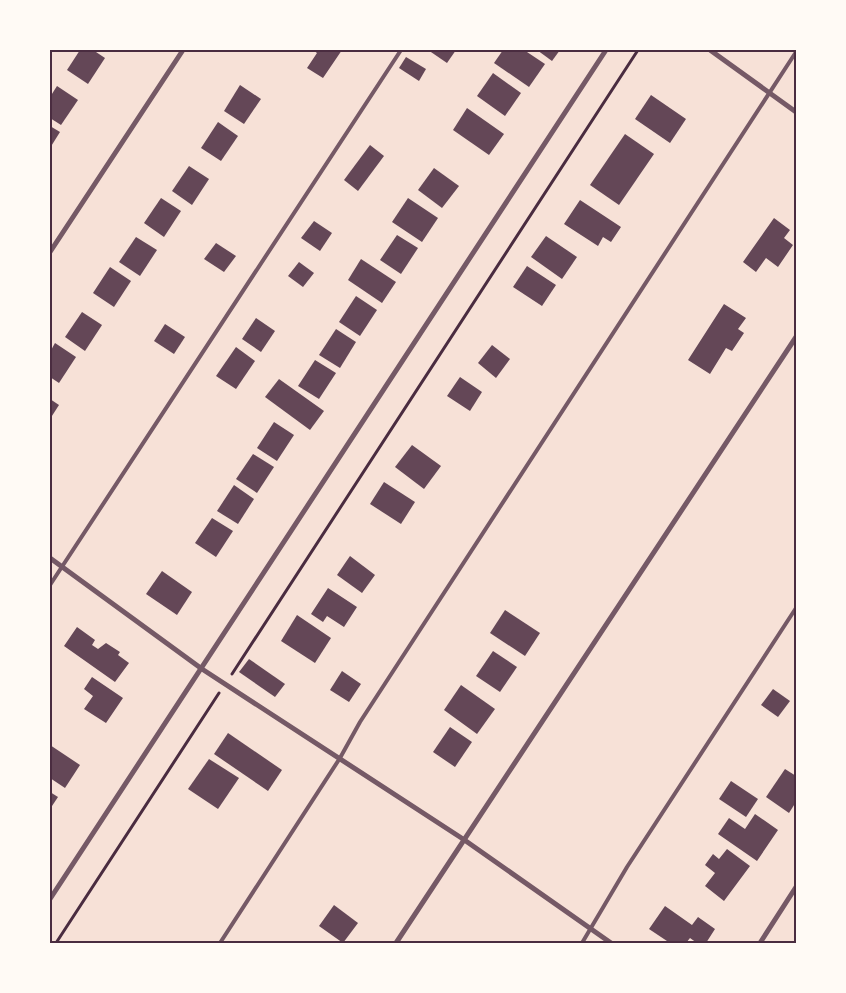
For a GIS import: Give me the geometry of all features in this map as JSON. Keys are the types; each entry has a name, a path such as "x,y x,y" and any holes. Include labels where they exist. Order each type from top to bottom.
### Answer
{"street":[{"path":"50,252 183,50"},
{"path":"50,899 606,50"},
{"path":"710,50 796,112"},
{"path":"396,943 796,337"},
{"path":"50,558 202,669 464,839 611,943"},
{"path":"760,943 796,887"}],"lane":[{"path":"50,585 401,50"},
{"path":"220,943 340,758 360,722 796,52"},
{"path":"582,943 626,867 796,608"}],"path":[{"path":"56,943 638,50"}],"building":[{"path":"80,50 93,50 105,58 88,84 67,70"},
{"path":"313,50 342,50 323,78 307,68 317,53"},
{"path":"428,50 456,50 447,63"},
{"path":"503,50 524,50 545,64 529,87 494,63"},
{"path":"537,50 560,50 552,61"},
{"path":"406,57 426,69 419,81 399,68"},
{"path":"493,73 521,93 505,116 477,96"},
{"path":"240,85 261,99 244,124 224,111"},
{"path":"57,86 78,100 61,125 50,118 50,97"},
{"path":"651,95 686,119 670,143 635,119"},
{"path":"467,108 504,134 489,155 453,130"},
{"path":"218,122 238,136 221,161 201,148"},
{"path":"50,126 60,132 50,148"},
{"path":"625,134 654,154 619,205 590,185"},
{"path":"370,145 384,156 358,191 344,180"},
{"path":"189,166 209,179 192,205 172,191"},
{"path":"434,168 459,186 442,208 418,190"},
{"path":"161,198 181,211 164,237 144,223"},
{"path":"408,198 438,218 422,242 392,222"},
{"path":"580,200 621,227 611,242 603,237 598,246 564,224"},
{"path":"774,218 790,230 784,238 793,245 778,267 766,258 756,272 743,262"},
{"path":"314,221 332,233 320,251 301,238"},
{"path":"397,235 418,248 401,274 380,260"},
{"path":"546,236 577,257 562,279 531,257"},
{"path":"136,237 157,250 140,276 119,262"},
{"path":"216,243 236,256 224,272 204,259"},
{"path":"361,259 396,282 382,303 348,280"},
{"path":"299,262 314,273 303,287 288,276"},
{"path":"527,266 556,285 542,306 513,287"},
{"path":"110,267 131,281 114,307 93,293"},
{"path":"356,296 377,310 360,336 339,322"},
{"path":"724,304 746,318 738,329 744,333 732,351 726,348 710,374 688,360"},
{"path":"82,312 102,325 85,351 65,337"},
{"path":"256,318 275,331 261,352 242,339"},
{"path":"165,324 185,337 174,354 154,341"},
{"path":"336,329 356,342 340,368 319,355"},
{"path":"55,343 76,357 59,383 50,377 50,352"},
{"path":"492,345 510,359 496,378 478,363"},
{"path":"236,347 255,361 236,389 216,376"},
{"path":"315,360 336,373 319,399 298,386"},
{"path":"460,377 482,392 470,411 447,396"},
{"path":"279,379 324,411 310,430 265,397"},
{"path":"50,399 59,405 50,419"},
{"path":"274,422 294,435 277,461 257,448"},
{"path":"412,445 441,466 424,489 395,467"},
{"path":"253,454 274,467 257,493 236,479"},
{"path":"384,482 415,502 401,524 370,504"},
{"path":"234,485 254,499 238,524 217,511"},
{"path":"212,518 233,531 216,557 195,543"},
{"path":"350,556 375,575 362,593 337,575"},
{"path":"162,571 192,592 177,615 146,594"},
{"path":"328,588 357,607 344,627 327,616 323,622 311,614"},
{"path":"505,610 540,633 525,656 490,633"},
{"path":"297,615 331,638 315,663 281,641"},
{"path":"77,627 95,640 92,645 98,649 106,643 120,652 118,655 129,663 115,682 64,646"},
{"path":"493,651 517,667 500,692 476,676"},
{"path":"249,659 285,684 275,697 239,672"},
{"path":"342,671 361,684 349,702 330,690"},
{"path":"92,677 123,698 106,723 84,709 93,696 84,689"},
{"path":"461,685 495,709 477,734 444,710"},
{"path":"773,689 790,701 778,717 761,705"},
{"path":"450,727 472,742 455,767 433,752"},
{"path":"228,733 282,770 268,791 214,754"},
{"path":"50,745 80,765 65,788 50,778"},
{"path":"209,759 239,778 218,809 188,789"},
{"path":"785,769 796,776 796,802 789,813 766,797"},
{"path":"731,781 758,799 746,817 719,799"},
{"path":"50,792 58,797 50,809"},
{"path":"755,814 778,830 757,861 718,834 729,818 745,829"},
{"path":"727,849 750,866 724,901 705,886 715,873 705,865 713,854 719,859"},
{"path":"334,905 358,923 343,943 319,926"},
{"path":"665,906 692,925 698,917 715,929 706,943 697,943 690,938 686,943 670,943 649,929"}]}
